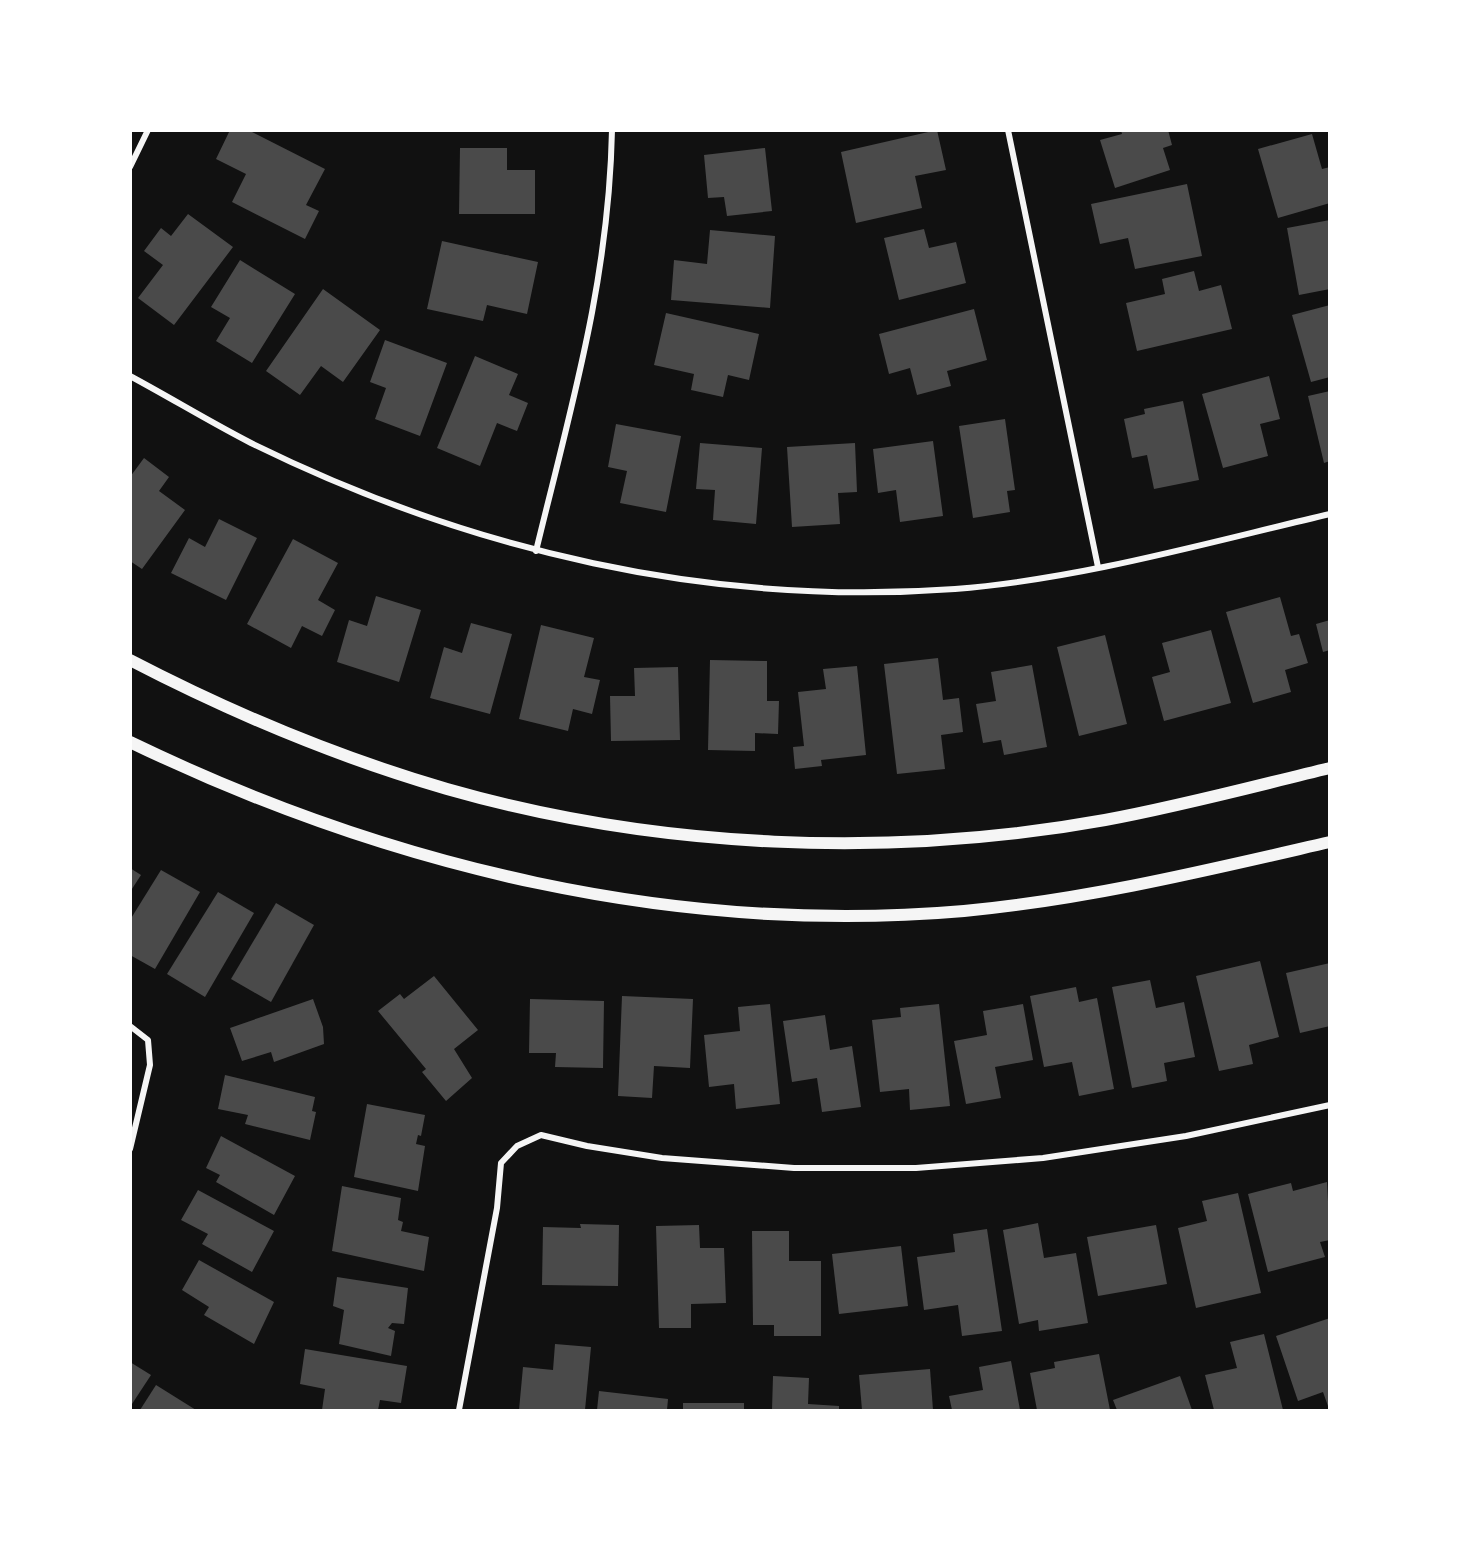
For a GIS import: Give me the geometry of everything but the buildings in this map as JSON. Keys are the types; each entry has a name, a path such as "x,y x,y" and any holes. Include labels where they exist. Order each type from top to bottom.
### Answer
{"main road":[{"path":"130,660 240,714 306,741 448,789 592,820 735,838 883,842 1032,830 1104,820 1174,806 1329,768"},
{"path":"130,742 205,778 278,808 420,856 509,879 574,891 707,908 810,915 962,911 1116,891 1329,842"}],"street":[{"path":"130,167 148,130"},
{"path":"536,551 586,354 598,288 607,225 612,130"},
{"path":"1008,130 1098,567"},
{"path":"130,376 250,442 383,501 536,551 592,565 734,586 798,590 955,589 1098,567 1329,514"},
{"path":"130,1026 148,1041 150,1065 130,1149"},
{"path":"459,1410 497,1208 501,1163 517,1146 542,1135 587,1146 662,1158 794,1168 916,1168 1043,1158 1186,1136 1329,1105"}]}
